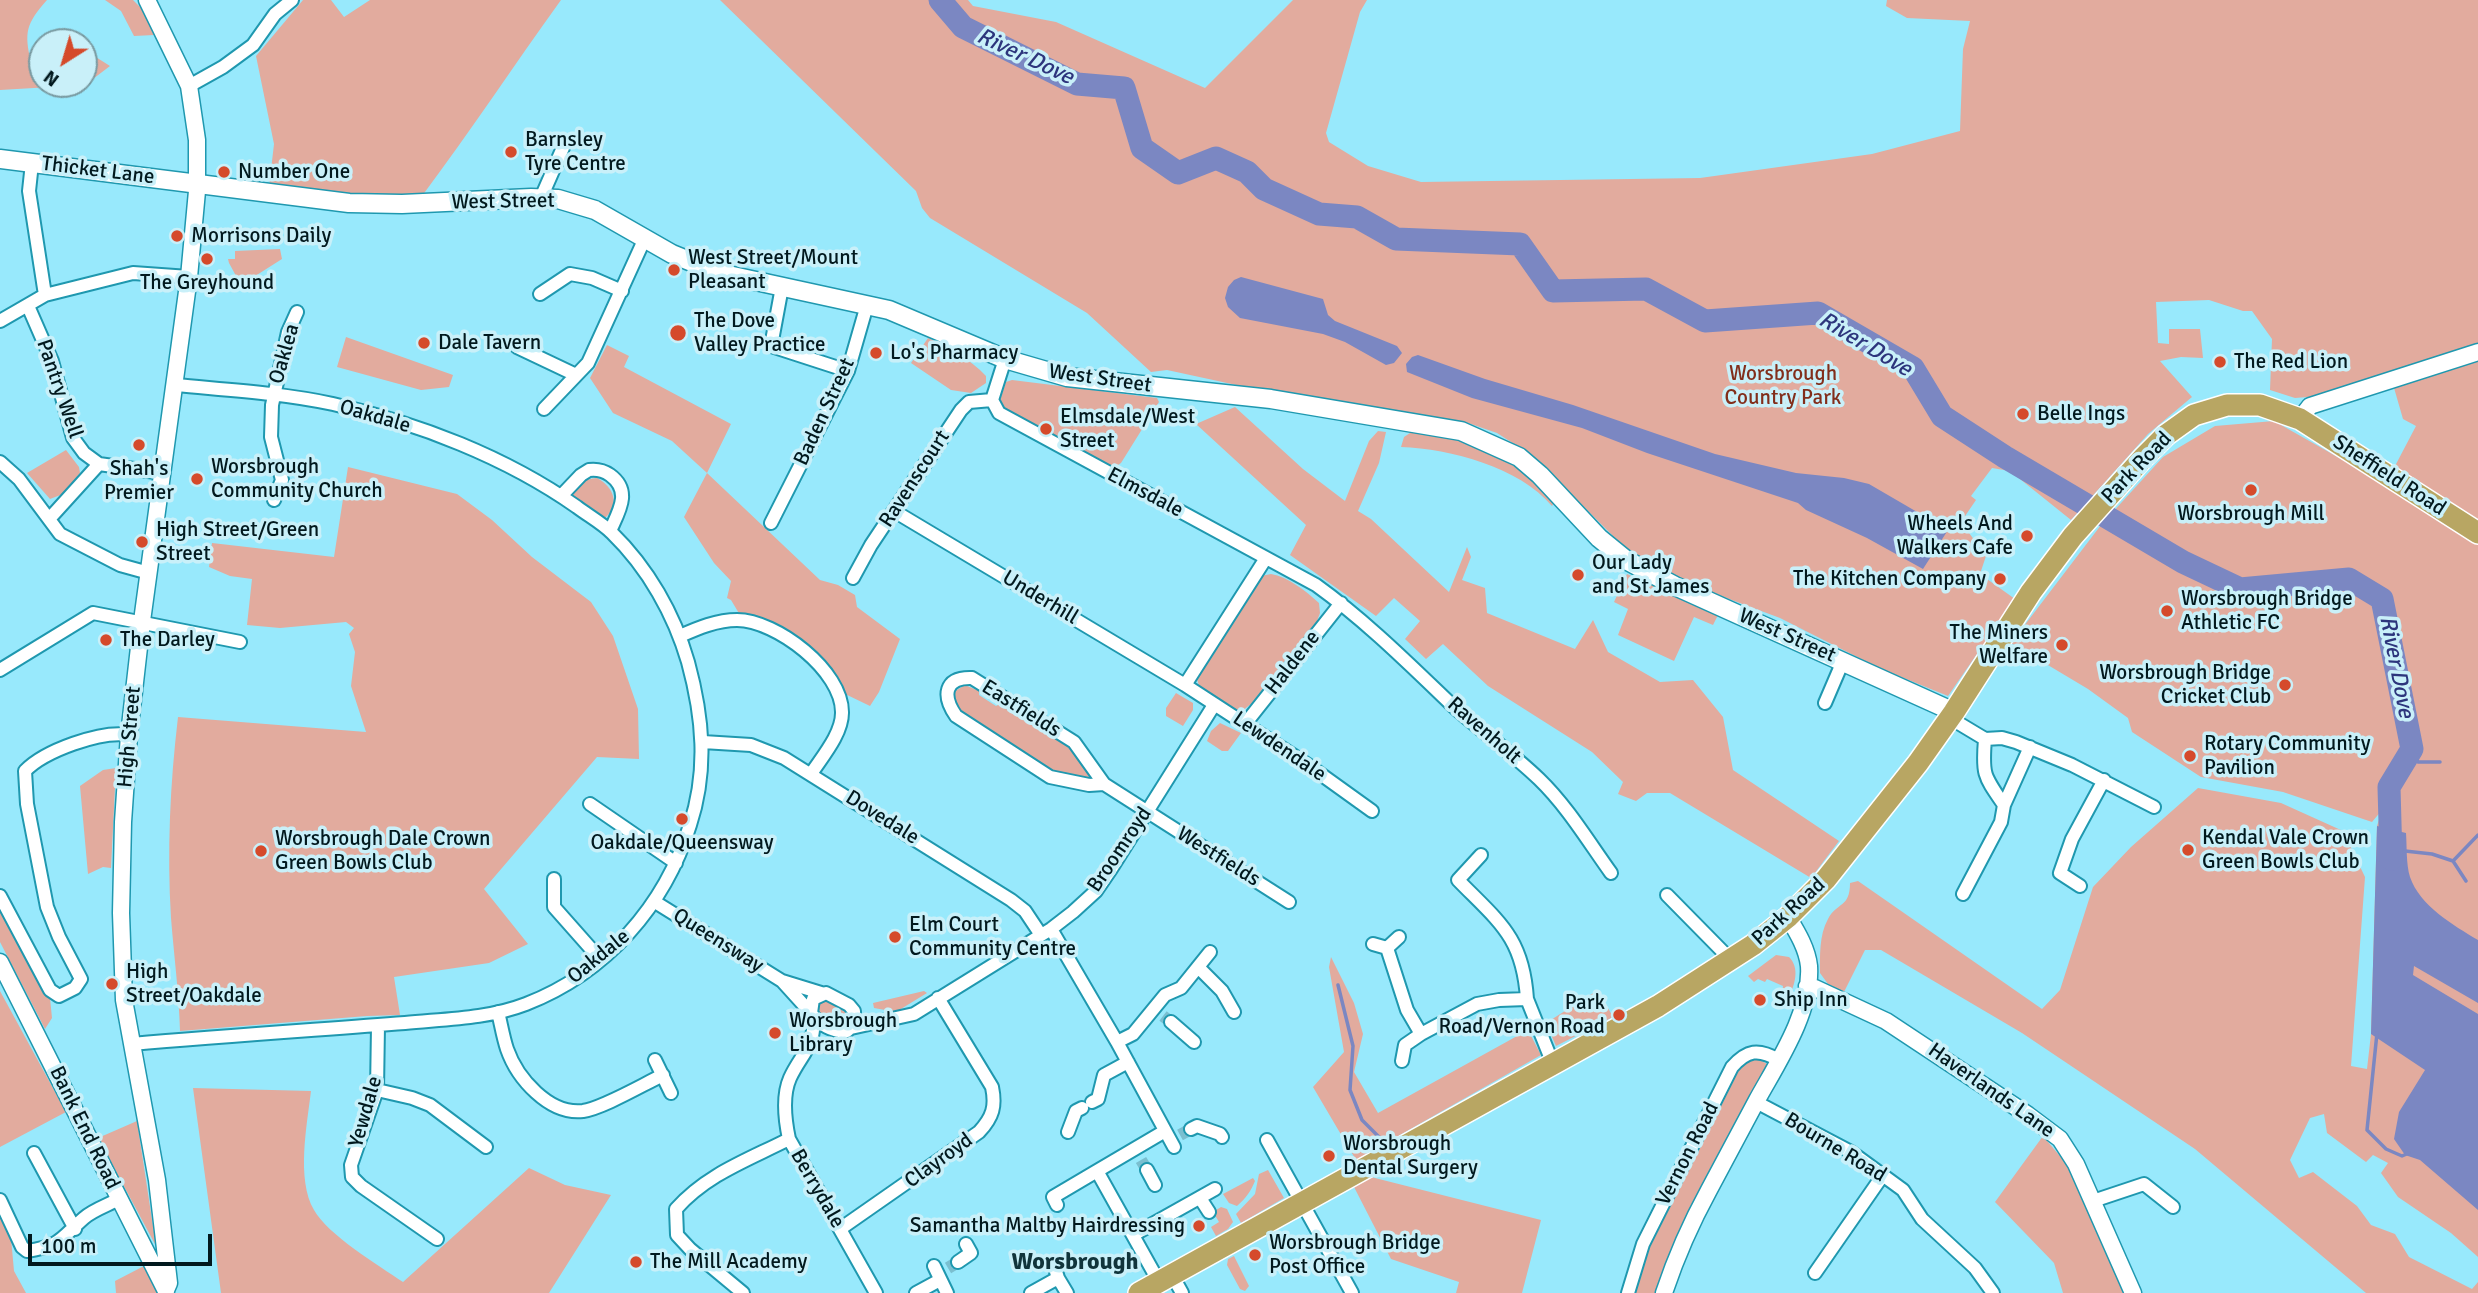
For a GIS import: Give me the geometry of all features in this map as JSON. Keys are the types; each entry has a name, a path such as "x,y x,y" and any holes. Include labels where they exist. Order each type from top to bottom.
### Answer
{"highway":[{"name":"Park Road","path":"1139,1293 1171,1284 1301,1202 1658,1006 1731,960 1788,917 1826,880 1918,763 2031,592 2073,536 2166,435 2194,415 2227,405 2260,405 2300,419"},
{"name":"Sheffield Road","path":"2300,419 2478,533"}],"main road":[{"name":"Thicket Lane","path":"0,159 195,184"},
{"name":"West Street","path":"195,184 349,203 558,199 586,206 615,219 694,264 719,273 907,316 1005,359 1067,377 1271,399 1461,432 1519,457 1540,475 1599,538 1626,560 1675,586 1843,661 1952,715"}],"street":[{"name":"High Street","path":"147,0 189,86 197,140 197,191 189,277 142,621 129,736 123,822 121,913 124,1000 157,1180 169,1283 166,1291"},
{"path":"189,86 223,67 253,45 272,8 292,0"},
{"path":"541,198 565,143"},
{"path":"32,163 29,191 45,295"},
{"path":"544,409 588,363 645,238"},
{"path":"0,321 45,295 133,273 189,277"},
{"path":"540,294 570,274 592,278 622,291"},
{"path":"782,287 771,346 848,371"},
{"name":"Baden Street","path":"771,523 848,371 867,305"},
{"name":"Pantry Well","path":"28,306 52,361 73,438 84,453 99,464"},
{"name":"Oaklea","path":"274,500 282,481 271,437 274,395 288,332 297,312"},
{"path":"517,347 576,376"},
{"path":"2300,419 2310,406 2478,352"},
{"path":"992,400 1005,359"},
{"name":"Oakdale","path":"132,1044 463,1019 525,1004 568,984 630,934 655,902 676,863 692,820 699,792 703,742 695,690 680,636 663,599 640,565 610,531 561,496 476,451 396,420 331,404 176,384"},
{"name":"Ravenscourt","path":"853,578 961,410 969,402 992,400"},
{"name":"Elmsdale","path":"992,400 999,413 1316,585 1341,603"},
{"path":"0,462 19,479 60,534 120,565 149,573"},
{"path":"50,518 99,464 162,473"},
{"path":"561,496 589,470 605,472 616,480 623,495 610,531"},
{"name":"Baden Street","path":"780,472 793,479"},
{"name":"Underhill","path":"894,511 1185,685"},
{"path":"1185,685 1266,558"},
{"name":"Haldene","path":"1245,724 1341,603"},
{"name":"Ravenholt","path":"1341,603 1457,709 1540,780 1568,812 1611,873"},
{"path":"1,666 93,613 240,642"},
{"path":"680,636 717,622 739,620 762,626 785,637 808,654 839,695 842,713 839,729 811,774"},
{"path":"1825,703 1843,661"},
{"name":"Eastfields","path":"1104,784 1088,785 1050,777 956,716 948,705 946,696 949,687 962,678 972,678 1073,742 1104,784 1147,812"},
{"name":"Lewdendale","path":"1185,685 1308,765 1372,811"},
{"name":"Broomroyd","path":"851,1028 907,1017 1046,932 1073,912 1096,891 1214,705"},
{"path":"1952,715 1985,739 2002,738 2030,747 2073,765 2154,807"},
{"path":"0,896 50,990 58,996 75,988 81,979 47,907 27,804 25,771 35,761 97,736 113,733 129,736"},
{"path":"1985,739 1983,771 1987,783 2004,805"},
{"name":"Dovedale","path":"703,742 751,745 784,758 1025,911 1046,932 1176,1136"},
{"path":"1963,894 2001,822 2004,805 2030,747"},
{"path":"2080,886 2060,873 2072,839 2104,780"},
{"path":"590,804 676,863"},
{"name":"Westfields","path":"1147,812 1289,902"},
{"path":"1458,880 1481,855"},
{"path":"1448,871 1506,929 1521,956 1527,999 1553,1063"},
{"path":"554,879 554,907 600,959"},
{"path":"1667,895 1731,960"},
{"name":"Queensway","path":"655,902 782,981 830,994 854,1011"},
{"name":"Vernon Road","path":"1664,1293 1679,1250 1793,1031 1807,986 1809,966 1805,947 1788,917"},
{"path":"1387,948 1399,937"},
{"path":"1373,944 1387,948"},
{"path":"1387,948 1407,1010 1421,1034"},
{"path":"1163,1015 1165,995 1181,988 1210,952"},
{"name":"Bank End Road","path":"0,962 166,1291"},
{"path":"1198,967 1222,991 1234,1012"},
{"name":"Queensway","path":"782,981 812,1015 838,1032"},
{"name":"Haverlands Lane","path":"1807,986 1886,1021 2060,1139 2076,1164 2133,1293"},
{"path":"812,1015 813,999 821,993"},
{"name":"Clayroyd","path":"840,1229 979,1132 993,1113 995,1100 992,1087 937,998"},
{"path":"1402,1060 1405,1045 1477,1004 1527,999"},
{"path":"812,1042 851,1028 856,1020 854,1011 883,1020"},
{"path":"498,1012 508,1051 520,1072 532,1088 551,1104 567,1110 583,1111 663,1076"},
{"name":"Berrydale","path":"812,1015 812,1042 790,1079 786,1092 789,1139 876,1293"},
{"path":"1117,1042 1163,1015"},
{"path":"1163,1015 1194,1042"},
{"name":"Yewdale","path":"378,1026 377,1090 351,1164 352,1177 437,1240"},
{"name":"Vernon Road","path":"1628,1293 1643,1244 1732,1067 1742,1055 1754,1052 1779,1060"},
{"path":"655,1060 671,1093"},
{"path":"1068,1132 1076,1111 1098,1099 1104,1074 1128,1062"},
{"path":"377,1090 430,1105 486,1147"},
{"name":"Bourne Road","path":"1756,1101 1851,1152 1903,1190 1922,1219 1975,1268 1986,1290"},
{"path":"1058,1205 1053,1197 1097,1171 1140,1160 1176,1136 1197,1126 1222,1137"},
{"path":"743,1293 677,1235 676,1209 691,1193 720,1173 789,1139"},
{"path":"1267,1140 1352,1293"},
{"path":"1274,1153 1287,1145"},
{"path":"34,1153 75,1229"},
{"path":"1140,1160 1156,1185"},
{"path":"1097,1171 1133,1235 1171,1284"},
{"path":"1815,1273 1883,1175"},
{"path":"2093,1201 2144,1184 2173,1208"},
{"path":"1133,1235 1215,1189"},
{"path":"1200,1198 1209,1212"},
{"path":"0,1200 22,1247 27,1251 54,1245 75,1229 85,1217 119,1199"},
{"path":"916,1293 944,1270 970,1255 966,1244"},
{"path":"1054,1262 1058,1278 1067,1293"},
{"path":"944,1270 947,1293"},
{"path":"1031,1293 1058,1278"}],"green space":[{"path":"0,0 47,0 28,28 28,88 0,90"},
{"path":"105,0 133,0 141,8 154,35 134,36 121,11"},
{"path":"303,0 331,0 344,17 370,0 561,0 422,196 377,196 269,187 274,144 256,56"},
{"name":"Worsbrough Country Park","path":"720,0 968,0 973,6 1056,22 1205,88 1293,0 1367,0 1360,12 1326,133 1329,142 1368,166 1421,182 1700,178 1872,154 1960,131 1963,49 1970,21 1907,18 1886,6 1887,0 2478,0 2478,1257 2451,1233 2398,1197 2381,1173 2388,1163 2373,1155 2366,1162 2327,1133 2324,1114 2310,1118 2290,1160 2299,1178 2313,1172 2357,1206 2371,1225 2395,1234 2409,1257 2472,1289 2478,1282 2478,1293 2366,1293 2195,1149 2022,1033 1881,950 1865,950 1844,992 1828,984 1820,973 1825,925 1848,897 1850,883 1858,881 2042,1009 2060,990 2093,887 2131,847 2198,788 2281,803 2343,831 2365,877 2351,1066 2367,1069 2371,1034 2377,826 2382,810 2372,822 2283,792 2201,777 2132,732 2128,718 2088,689 2011,643 2101,525 2163,457 2215,426 2274,421 2373,477 2395,466 2416,426 2403,419 2390,374 2320,396 2295,398 2270,390 2272,339 2252,311 2243,311 2209,300 2156,302 2158,343 2169,344 2169,329 2200,329 2203,358 2181,357 2160,361 2192,397 2148,434 2071,520 2010,471 1992,468 1971,496 1976,500 1961,522 1986,556 1980,574 2015,599 1948,696 1879,668 1780,618 1681,581 1629,552 1533,456 1497,433 1468,423 1241,386 1167,370 1151,372 1087,313 930,218 922,208 916,191"},
{"path":"98,58 110,66 98,75"},
{"path":"280,249 282,259 241,285 228,259 235,259 235,251"},
{"path":"346,337 453,375 449,387 421,390 337,367"},
{"path":"928,338 973,364 986,376 986,383 971,393 951,390 911,363"},
{"path":"607,345 629,356 624,367 731,424 707,473 672,441 613,413 590,378"},
{"path":"1012,380 1157,398 1159,402 1121,463 1112,469 1012,414 999,403 1006,382"},
{"path":"1235,407 1303,469 1345,501 1369,441 1378,431 1386,432 1379,463 1358,511 1371,519 1449,592 1467,547 1471,557 1462,580 1485,588 1487,613 1575,649 1593,620 1608,652 1660,682 1693,680 1723,717 1733,770 1839,841 1811,878 1670,793 1647,793 1636,801 1618,794 1623,782 1592,752 1488,686 1443,644 1426,659 1405,639 1420,621 1394,598 1376,616 1290,555 1306,525 1196,424"},
{"path":"1413,431 1471,443 1498,455 1556,499 1552,506 1522,481 1483,463 1462,456 1401,447 1404,437"},
{"path":"66,450 79,467 80,473 63,494 50,499 27,473"},
{"path":"348,467 457,494 591,602 613,636 638,709 639,759 597,757 484,889 528,944 489,963 394,977 400,1015 180,1031 169,868 171,792 178,717 366,732 351,686 355,652 349,634 354,628 346,622 280,628 247,625 252,579 230,576 209,567 212,543 334,557"},
{"path":"707,473 820,580 838,585 855,595 857,607 900,639 879,692 870,706 841,692 824,666 740,615 727,598 731,581 714,563 684,517"},
{"path":"597,478 608,486 614,502 604,519 572,497 581,483"},
{"path":"1271,574 1290,581 1308,594 1319,603 1320,613 1317,621 1252,703 1241,712 1233,711 1200,689 1197,679 1206,660 1261,576"},
{"path":"1627,574 1718,615 1713,625 1694,617 1674,661 1618,635 1628,609 1614,602"},
{"path":"965,685 979,691 979,695 996,706 1000,704 1068,746 1092,779 1088,781 1049,770 1027,754 1024,756 985,732 985,727 956,712 952,693"},
{"path":"1176,693 1193,703 1193,710 1183,726 1166,716 1166,708"},
{"path":"1220,723 1241,733 1228,751 1222,751 1207,741 1211,731"},
{"path":"116,768 111,868 103,867 88,874 80,786 103,770"},
{"path":"0,907 50,998 52,1018 45,1029 0,942"},
{"path":"1776,955 1789,957 1794,966 1795,982 1789,997 1782,994 1783,986 1767,979 1765,982 1758,979 1754,982 1748,976"},
{"path":"1331,957 1354,1003 1363,1034 1354,1072 1378,1113 1528,1030 1541,1055 1356,1160 1313,1087 1344,1052 1329,967"},
{"path":"1598,990 1613,1017 1556,1046 1546,1023"},
{"path":"0,991 66,1112 0,1147"},
{"path":"924,991 927,993 896,1012 874,1008 873,1003"},
{"path":"825,1000 845,1012 845,1022 836,1025 820,1014 818,1004"},
{"path":"1756,1058 1769,1065 1658,1293 1634,1293 1649,1244 1736,1070 1745,1060"},
{"path":"193,1088 311,1091 304,1168 305,1183 314,1210 342,1239 403,1282 529,1168 565,1185 611,1195 549,1293 221,1293"},
{"path":"137,1121 156,1246 98,1138"},
{"path":"2043,1136 2075,1174 2124,1293 2063,1293 2054,1263 1995,1202"},
{"path":"1268,1170 1284,1198 1241,1223 1236,1214 1255,1194 1259,1174"},
{"path":"1371,1177 1541,1220 1522,1293 1456,1293 1459,1282 1391,1259 1354,1187"},
{"path":"1253,1178 1255,1181 1243,1200 1237,1206 1229,1203 1223,1194"},
{"path":"1221,1207 1227,1209 1233,1222 1228,1229 1216,1236 1211,1227 1219,1222 1213,1212"},
{"path":"0,1210 11,1238 14,1271 26,1293 0,1293"},
{"path":"1234,1256 1249,1286 1245,1291 1240,1289 1227,1265 1228,1259"},
{"path":"144,1266 158,1293 116,1293 115,1281"}],"water":[{"path":"1241,277 1323,299 1328,315 1335,321 1397,346 1402,353 1394,363 1386,365 1345,342 1323,334 1240,318 1228,307 1225,298 1228,287"},
{"path":"1418,355 1715,454 1796,473 1844,478 1869,484 1948,530 1923,569 1867,538 1806,510 1798,503 1647,453 1582,428 1472,398 1407,372 1406,364"},
{"path":"2377,826 2406,833 2410,877 2421,897 2438,914 2478,940 2478,1003 2414,966 2413,975 2478,1014 2478,1210 2420,1160 2405,1155 2394,1139 2399,1112 2425,1070 2371,1034"}],"waterway":[{"name":"River Dove","path":"940,0 963,27 1077,84 1124,88 1142,148 1178,173 1216,158 1247,172 1264,189 1319,214 1357,217 1396,239 1520,244 1553,291 1646,289 1705,321 1818,313 1913,368 1942,416 2005,457 2183,562 2240,589 2349,579 2382,599 2412,749 2389,787 2391,859"},
{"path":"2412,749 2418,762 2440,762"},
{"path":"2405,851 2432,854 2453,861 2478,835"},
{"path":"2453,861 2466,881"},
{"path":"1338,985 1353,1046 1350,1090 1362,1120 1382,1140"},
{"path":"2377,1033 2367,1130 2386,1149 2402,1156 2409,1153"}],"tunnel":[{"path":"1163,1016 1171,1022"},
{"path":"1180,1135 1191,1129"},
{"path":"1141,1160 1147,1170"},
{"path":"948,1268 958,1262"}],"place":[{"name":"Barnsley Tyre Centre","path":"511,152"},
{"name":"Number One","path":"224,172"},
{"name":"Morrisons Daily","path":"177,236"},
{"name":"The Greyhound","path":"207,259"},
{"name":"West Street/Mount Pleasant","path":"674,270"},
{"name":"The Dove Valley Practice","path":"678,333"},
{"name":"Dale Tavern","path":"424,343"},
{"name":"Lo's Pharmacy","path":"876,353"},
{"name":"The Red Lion","path":"2220,362"},
{"name":"Belle Ings","path":"2023,414"},
{"name":"Elmsdale/West Street","path":"1046,429"},
{"name":"Shah's Premier","path":"139,445"},
{"name":"Worsbrough Community Church","path":"197,479"},
{"name":"Worsbrough Mill","path":"2251,490"},
{"name":"Wheels And Walkers Cafe","path":"2027,536"},
{"name":"High Street/Green Street","path":"142,542"},
{"name":"Our Lady and St James","path":"1578,575"},
{"name":"The Kitchen Company","path":"2000,579"},
{"name":"Worsbrough Bridge Athletic FC","path":"2167,611"},
{"name":"The Darley","path":"106,640"},
{"name":"The Miners Welfare","path":"2062,645"},
{"name":"Worsbrough Bridge Cricket Club","path":"2285,685"},
{"name":"Rotary Community Pavilion","path":"2190,756"},
{"name":"Oakdale/Queensway","path":"682,819"},
{"name":"Kendal Vale Crown Green Bowls Club","path":"2188,850"},
{"name":"Worsbrough Dale Crown Green Bowls Club","path":"261,851"},
{"name":"Elm Court Community Centre","path":"895,937"},
{"name":"High Street/Oakdale","path":"112,984"},
{"name":"Ship Inn","path":"1760,1000"},
{"name":"Park Road/Vernon Road","path":"1619,1015"},
{"name":"Worsbrough Library","path":"775,1033"},
{"name":"Worsbrough Dental Surgery","path":"1329,1156"},
{"name":"Samantha Maltby Hairdressing","path":"1199,1226"},
{"name":"Worsbrough Bridge Post Office","path":"1255,1255"},
{"name":"The Mill Academy","path":"636,1262"}],"district":[{"name":"Worsbrough","path":"1075,1263"}]}
